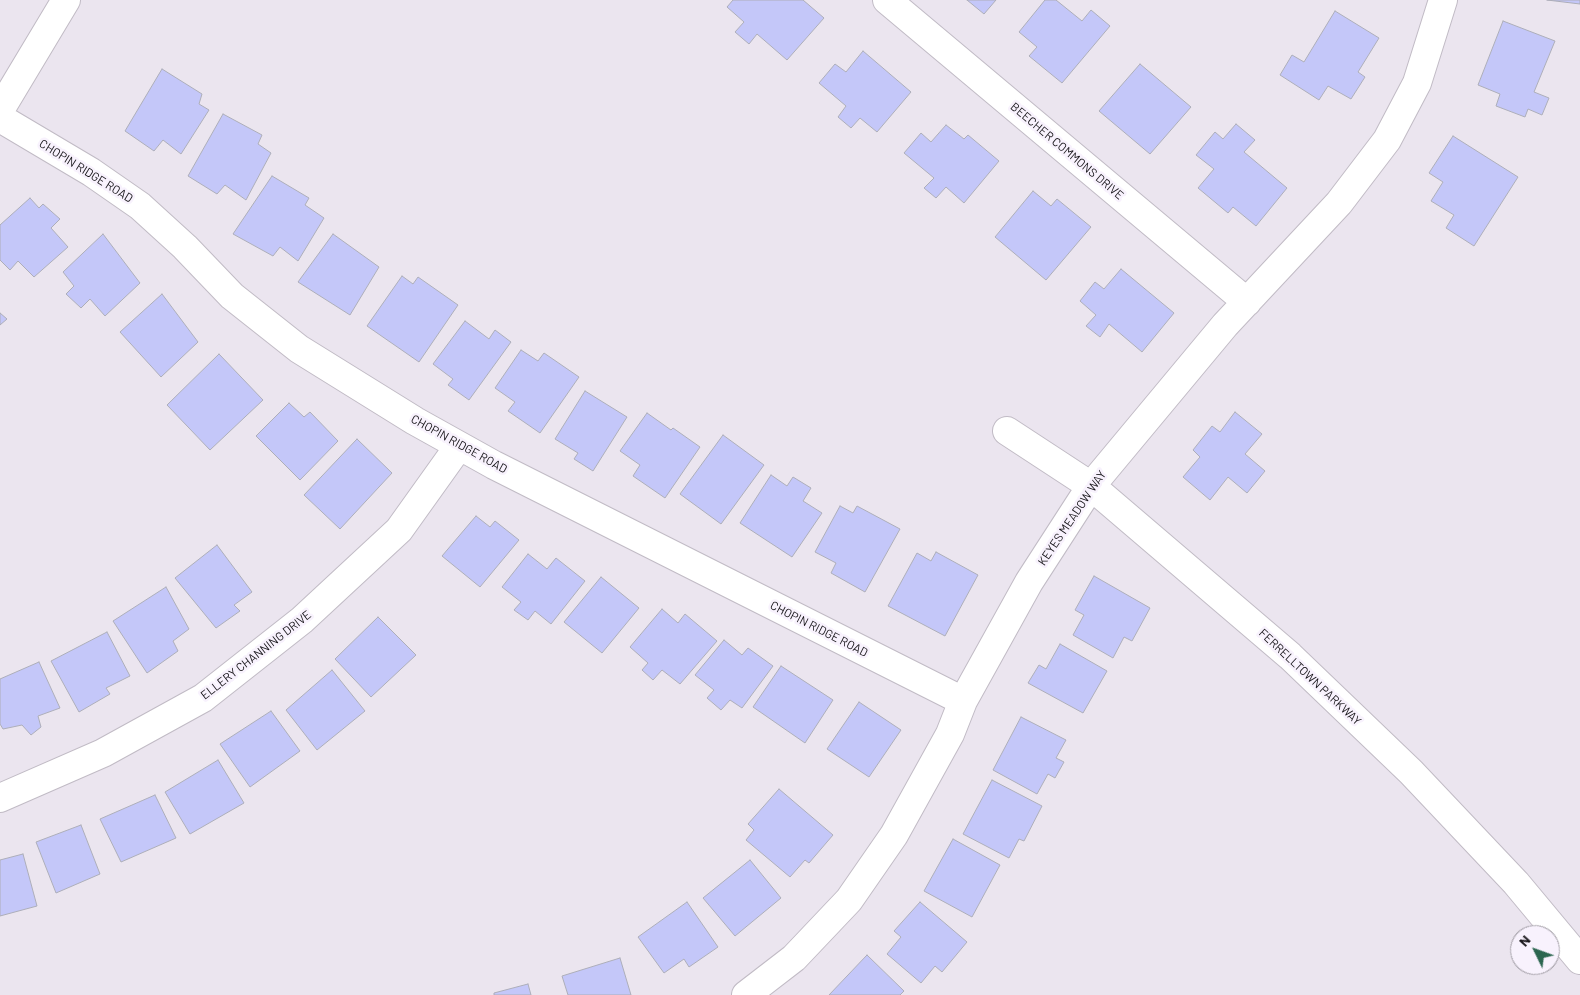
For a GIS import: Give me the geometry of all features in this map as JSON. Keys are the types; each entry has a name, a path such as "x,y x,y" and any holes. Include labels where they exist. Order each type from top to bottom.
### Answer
{"street":[{"path":"0,110 66,0"},
{"name":"BEECHER COMMONS DRIVE","path":"887,0 1247,302"},
{"name":"KEYES MEADOW WAY","path":"746,995 794,958 849,900 894,834 950,734 963,701 1029,582 1091,486 1225,325 1339,203 1387,140 1417,83 1443,0"},
{"name":"CHOPIN RIDGE ROAD","path":"0,118 91,172 140,206 185,247 232,296 299,349 415,421 503,470 963,701"},
{"name":"FERRELLTOWN PARKWAY","path":"1007,431 1091,486 1290,656 1386,747 1516,883 1580,960"},
{"name":"ELLERY CHANNING DRIVE","path":"0,798 103,753 203,698 302,620 399,530 459,446"}],"building":[{"path":"733,0 803,0 824,18 787,60 757,34 749,44 735,32 744,22 727,7"},
{"path":"967,0 996,0 984,14"},
{"path":"1045,0 1056,0 1082,21 1091,10 1110,26 1062,83 1029,56 1037,47 1019,32"},
{"path":"1547,0 1580,0 1580,4"},
{"path":"1335,11 1379,38 1358,72 1365,77 1351,99 1328,86 1319,100 1280,75 1292,55 1304,62"},
{"path":"1503,21 1555,41 1534,92 1549,98 1542,115 1528,109 1525,117 1496,106 1500,94 1478,85"},
{"path":"863,51 911,92 877,132 860,118 851,128 838,117 846,106 819,83 835,64 846,72"},
{"path":"1140,64 1191,107 1150,154 1099,111"},
{"path":"162,69 202,94 199,104 209,110 181,154 163,140 154,151 125,131"},
{"path":"223,114 262,135 258,144 271,153 246,200 225,185 217,194 188,176"},
{"path":"1236,124 1255,140 1244,152 1287,188 1256,226 1233,207 1228,213 1198,188 1214,169 1196,155 1215,132 1223,139"},
{"path":"946,125 964,139 968,135 999,161 964,203 946,187 936,198 924,188 934,178 904,153 921,133 931,142"},
{"path":"1453,136 1518,177 1474,246 1446,228 1454,215 1431,201 1443,182 1429,173"},
{"path":"272,176 309,198 305,205 324,218 298,261 280,247 273,256 233,234"},
{"path":"1033,191 1051,206 1057,199 1091,227 1046,280 995,237"},
{"path":"30,198 39,208 43,204 60,219 51,228 68,247 34,277 18,261 10,270 0,260 0,225"},
{"path":"103,234 140,283 105,316 90,299 81,308 66,294 74,286 63,272"},
{"path":"333,234 379,267 350,315 298,282"},
{"path":"1121,269 1174,313 1142,352 1109,324 1100,337 1086,326 1096,315 1080,301 1095,282 1104,289"},
{"path":"402,276 413,284 418,277 458,305 419,362 367,326"},
{"path":"162,294 198,342 161,377 120,332"},
{"path":"0,313 7,319 0,325"},
{"path":"465,321 489,339 495,330 511,342 469,400 448,385 453,379 433,364"},
{"path":"521,350 538,361 544,353 579,377 540,433 508,411 515,402 495,388"},
{"path":"219,354 263,400 210,450 167,405"},
{"path":"585,391 627,417 593,471 574,459 578,453 555,439"},
{"path":"289,403 304,417 310,412 338,441 300,480 256,436"},
{"path":"1235,412 1262,434 1245,454 1265,471 1247,493 1228,477 1210,500 1183,477 1200,457 1193,450 1212,426 1220,432"},
{"path":"647,413 700,447 665,498 633,476 640,465 620,451"},
{"path":"723,435 764,465 721,524 680,494"},
{"path":"357,439 392,473 340,529 304,495"},
{"path":"771,475 787,486 793,477 811,488 803,501 822,513 792,557 740,523"},
{"path":"840,506 853,513 857,506 900,529 865,592 831,573 836,563 815,552"},
{"path":"476,516 490,527 495,521 519,540 480,587 442,556"},
{"path":"217,545 252,592 234,605 240,611 216,628 175,578"},
{"path":"936,552 978,575 945,636 888,606 917,553 931,561"},
{"path":"528,554 547,569 556,558 585,581 551,624 535,611 528,620 514,610 521,602 502,587"},
{"path":"1094,576 1150,608 1132,641 1124,637 1113,658 1073,635 1084,615 1075,610"},
{"path":"601,577 639,608 602,653 564,622"},
{"path":"166,587 189,629 173,641 178,651 147,673 113,621"},
{"path":"662,609 678,623 685,614 717,641 680,684 662,670 653,680 642,670 648,663 630,647"},
{"path":"378,617 416,655 371,697 335,659"},
{"path":"107,632 130,676 106,688 110,694 79,712 51,661"},
{"path":"724,640 742,655 748,648 773,666 742,708 730,700 721,710 707,698 714,690 695,675"},
{"path":"1060,644 1107,671 1083,713 1028,683 1039,665 1046,669"},
{"path":"39,662 60,708 38,716 41,727 31,735 22,725 3,729 0,724 0,679"},
{"path":"781,666 833,700 805,743 753,707"},
{"path":"332,670 365,711 317,750 286,710"},
{"path":"859,702 901,730 869,777 827,749"},
{"path":"271,711 300,751 250,787 220,744"},
{"path":"1021,717 1066,740 1056,758 1064,762 1055,778 1048,774 1037,794 993,770"},
{"path":"218,760 244,803 190,834 165,792"},
{"path":"992,780 1042,806 1024,841 1019,839 1009,858 963,834"},
{"path":"779,789 833,835 809,863 805,860 790,877 746,840 754,830 748,824"},
{"path":"155,795 176,838 121,862 100,819"},
{"path":"81,825 100,874 56,893 36,842"},
{"path":"953,839 1000,865 972,917 924,891"},
{"path":"23,854 37,906 0,916 0,860"},
{"path":"750,860 781,898 735,936 703,898"},
{"path":"687,902 718,947 689,967 684,959 664,973 638,937"},
{"path":"920,902 967,942 942,972 935,966 921,983 887,954 901,937 894,931"},
{"path":"867,955 904,991 900,995 829,995"},
{"path":"620,958 631,995 568,995 562,976"},
{"path":"528,984 531,995 494,995 494,993"}]}
